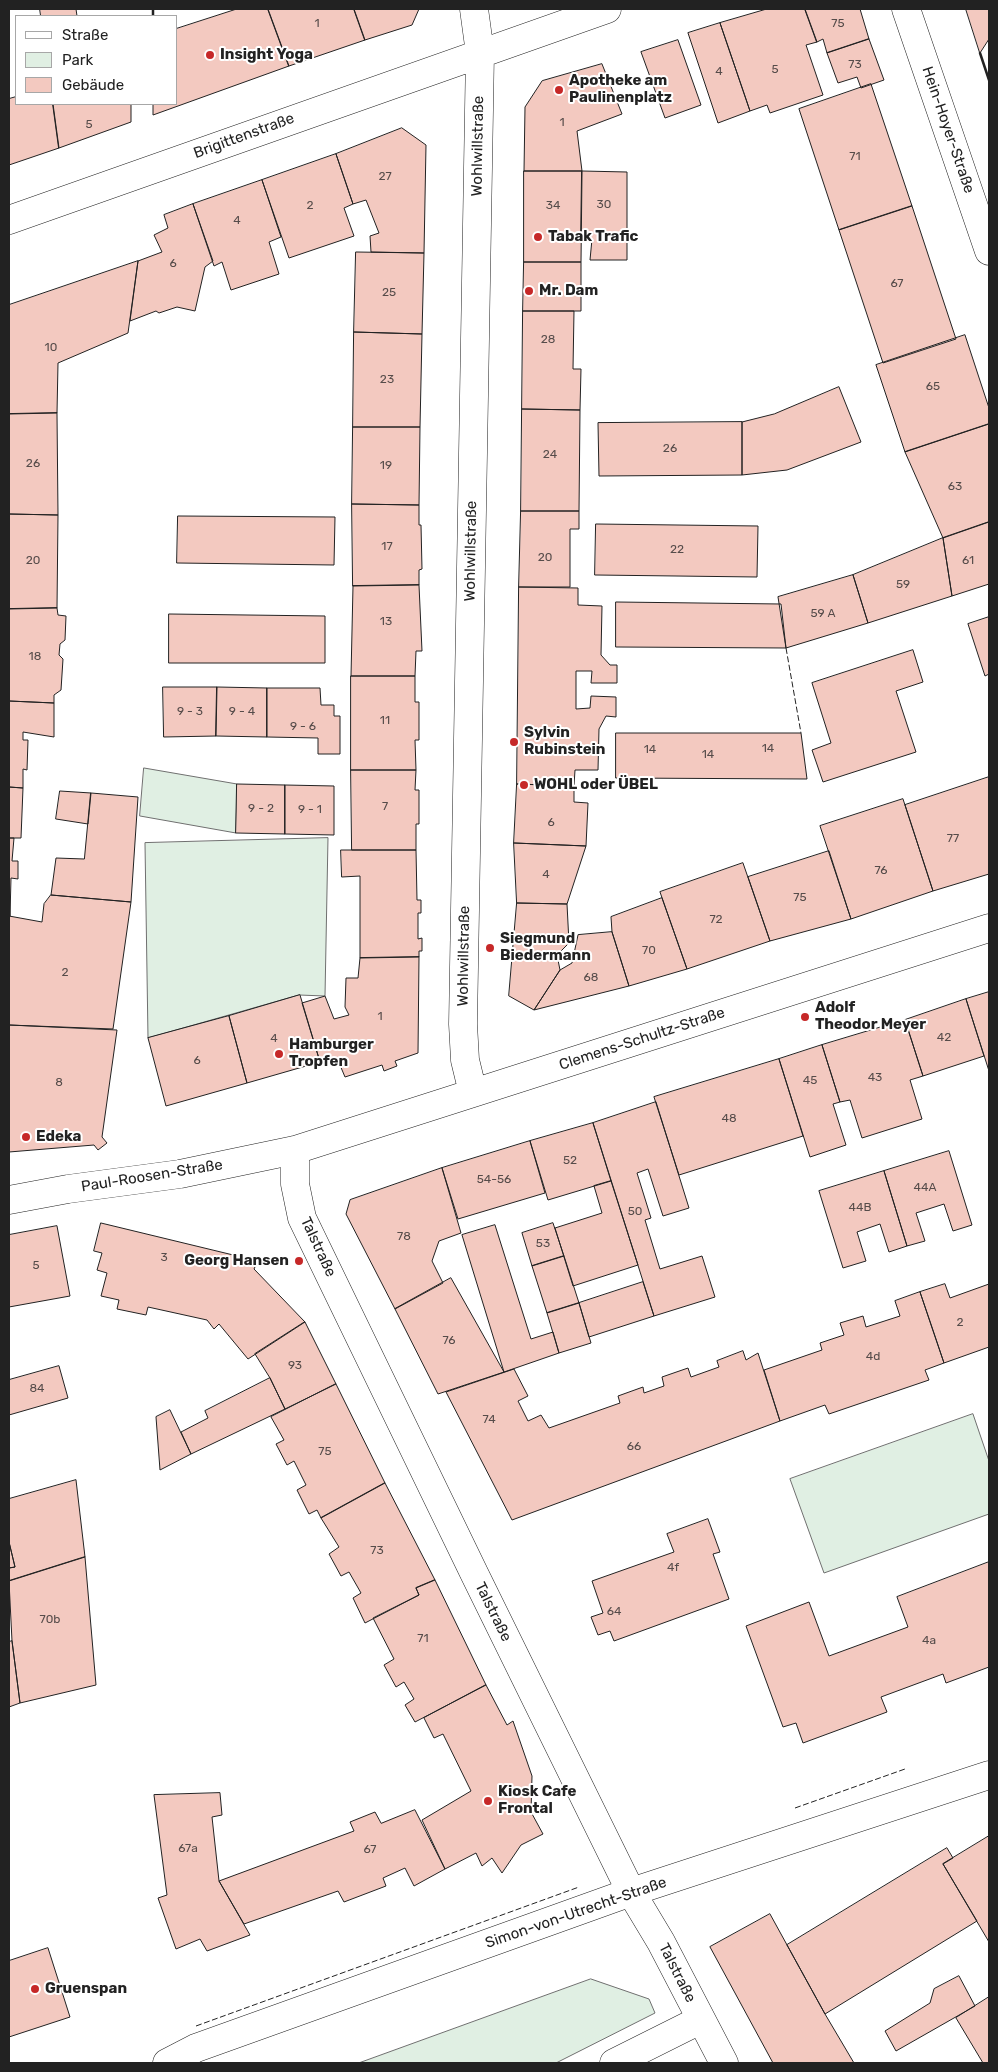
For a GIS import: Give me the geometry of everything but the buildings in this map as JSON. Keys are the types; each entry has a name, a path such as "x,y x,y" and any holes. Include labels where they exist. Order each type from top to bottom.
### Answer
{"street":[{"name":"Wohlwillstraße","path":"472,1093 465,1060 463,1024 480,53 474,9"},
{"name":"Brigittenstraße","path":"9,220 607,9"},
{"name":"Hein-Hoyer-Straße","path":"906,9 989,251"},
{"name":"Clemens-Schultz-Straße","path":"295,1150 989,928"},
{"name":"Paul-Roosen-Straße","path":"9,1200 68,1189 180,1174 295,1150"},
{"name":"Talstraße","path":"295,1150 295,1184 302,1218 631,1892 661,1942 724,2063"},
{"name":"Simon-von-Utrecht-Straße","path":"167,2063 196,2048 631,1892 989,1775"},
{"path":"614,2063 700,2020"}],"green space":[{"path":"144,768 237,784 236,833 140,816"},
{"path":"328,838 325,996 299,995 148,1038 145,843"},
{"path":"973,1414 989,1461 989,1514 824,1573 790,1479"},
{"path":"591,1979 649,1999 655,2013 556,2063 359,2063"}],"fence":[{"path":"786,648 801,733"},
{"path":"795,1808 905,1769"},
{"path":"196,2026 579,1887"}],"wall":[{"path":"153,9 153,15"},
{"path":"980,53 989,80"}],"place":[{"name":"Insight Yoga","path":"210,55"},
{"name":"Apotheke am Paulinenplatz","path":"559,90"},
{"name":"Tabak Trafic","path":"538,237"},
{"name":"Mr. Dam","path":"529,291"},
{"name":"Sylvin Rubinstein","path":"514,742"},
{"name":"WOHL oder ÜBEL","path":"524,785"},
{"name":"Siegmund Biedermann","path":"490,948"},
{"name":"Adolf Theodor Meyer","path":"805,1017"},
{"name":"Hamburger Tropfen","path":"279,1054"},
{"name":"Edeka","path":"26,1137"},
{"name":"Georg Hansen","path":"299,1261"},
{"name":"Kiosk Cafe Frontal","path":"488,1801"},
{"name":"Gruenspan","path":"35,1989"}]}
